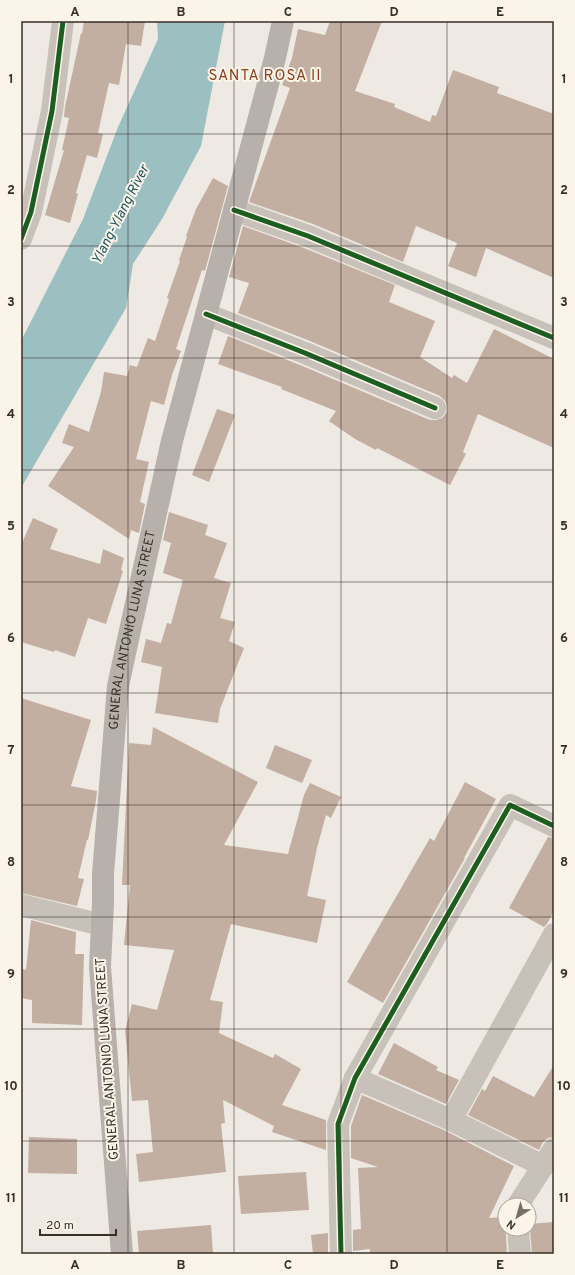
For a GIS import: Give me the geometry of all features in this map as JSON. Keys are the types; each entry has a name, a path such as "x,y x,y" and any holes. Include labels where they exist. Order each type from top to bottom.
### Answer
{"main road":[{"name":"GENERAL ANTONIO LUNA STREET","path":"122,1254 100,967 103,874 118,686 172,441 275,58 283,21"}],"street":[{"path":"21,239 31,212 52,110 63,21"},
{"path":"234,210 308,236 554,338"},
{"path":"206,314 305,353 435,408"},
{"path":"341,1254 338,1124 355,1078 510,805 554,826"},
{"path":"21,905 102,925"},
{"path":"452,1120 554,934"},
{"path":"355,1078 452,1120 549,1157 523,1197"},
{"path":"519,1237 520,1254"}],"water":[{"name":"Ylang-Ylang River","path":"157,21 225,21 201,146 162,219 133,264 126,308 21,488 21,341 83,219 118,127 158,39"}],"building":[{"path":"84,21 145,21 141,46 126,44 119,85 109,83 98,133 103,134 97,158 87,155 76,193 78,194 70,223 45,215 64,150 62,150 69,118 64,117 65,107"},
{"path":"330,21 382,21 355,91 395,104 394,107 430,122 432,115 436,116 453,70 499,87 497,93 554,114 554,278 486,248 476,277 448,266 457,243 416,226 403,262 313,224 249,202 290,88 282,85 292,58 298,29 325,35"},
{"path":"213,178 228,186 205,271 202,270 176,349 181,351 172,375 164,405 151,401 136,459 149,462 140,502 145,504 139,533 131,530 129,539 48,486 74,447 62,443 69,424 89,432 101,392 104,372 127,376 130,365 137,367 148,338 155,341 169,299 167,298 180,261 179,260 187,237 186,236 196,209"},
{"path":"243,226 304,248 395,285 389,302 435,321 420,357 452,378 454,375 467,383 494,329 554,359 554,448 478,414 463,452 466,454 450,485 377,448 376,450 355,439 329,421 336,411 281,389 282,387 218,364 228,336 430,420 442,418 447,412 445,401 440,396 310,341 238,313 249,283 229,277"},
{"path":"217,409 235,415 209,482 192,475"},
{"path":"169,512 208,525 205,535 227,543 214,578 231,583 220,618 235,622 229,641 244,648 220,709 218,723 155,713 162,667 141,662 146,639 161,643 167,623 171,624 183,580 163,573 171,543 163,540"},
{"path":"33,518 58,529 50,549 100,564 103,549 124,558 121,570 123,571 106,624 88,618 75,657 55,650 54,652 21,642 21,545"},
{"path":"21,698 91,720 71,786 97,791 88,840 78,878 84,879 77,906 21,893"},
{"path":"153,727 258,782 224,845 288,854 304,795 310,783 341,797 331,818 326,815 317,848 307,896 326,900 317,943 231,924 210,1000 223,1002 219,1033 273,1058 275,1054 301,1069 282,1105 326,1120 326,1150 272,1132 274,1126 223,1100 225,1123 221,1124 226,1172 139,1182 136,1154 153,1152 148,1100 132,1101 125,1031 132,1004 157,1010 174,950 124,945 130,885 122,885 129,743 151,745"},
{"path":"275,745 312,760 302,783 266,768"},
{"path":"465,782 496,799 465,858 383,1003 347,982 430,838 434,841"},
{"path":"548,837 554,838 554,911 544,927 509,908"},
{"path":"31,920 76,932 75,954 84,954 82,1025 32,1023 32,1000 21,998 21,968 26,970"},
{"path":"394,1043 438,1067 436,1070 459,1080 446,1104 378,1074"},
{"path":"554,1065 554,1137 548,1138 543,1142 539,1150 468,1115 482,1089 485,1091 493,1076 534,1097"},
{"path":"362,1095 446,1131 514,1166 499,1197 497,1197 497,1201 489,1218 497,1218 497,1237 506,1237 507,1254 370,1254 370,1249 353,1251 353,1230 361,1229 358,1168 378,1167 351,1158 351,1126"},
{"path":"29,1137 77,1139 77,1174 28,1173"},
{"path":"306,1172 309,1210 241,1214 238,1176"},
{"path":"554,1222 554,1254 532,1254 531,1237 537,1237 537,1223"},
{"path":"211,1225 213,1254 139,1254 137,1231"},
{"path":"328,1233 328,1254 313,1254 311,1235"}],"cycle path":[{"path":"21,239 31,212 52,111 63,21"},
{"path":"234,210 308,236 554,338"},
{"path":"206,314 305,353 435,408"},
{"path":"341,1254 338,1124 355,1078 510,805 554,826"}],"district":[{"name":"SANTA ROSA II","path":"265,76"}]}
